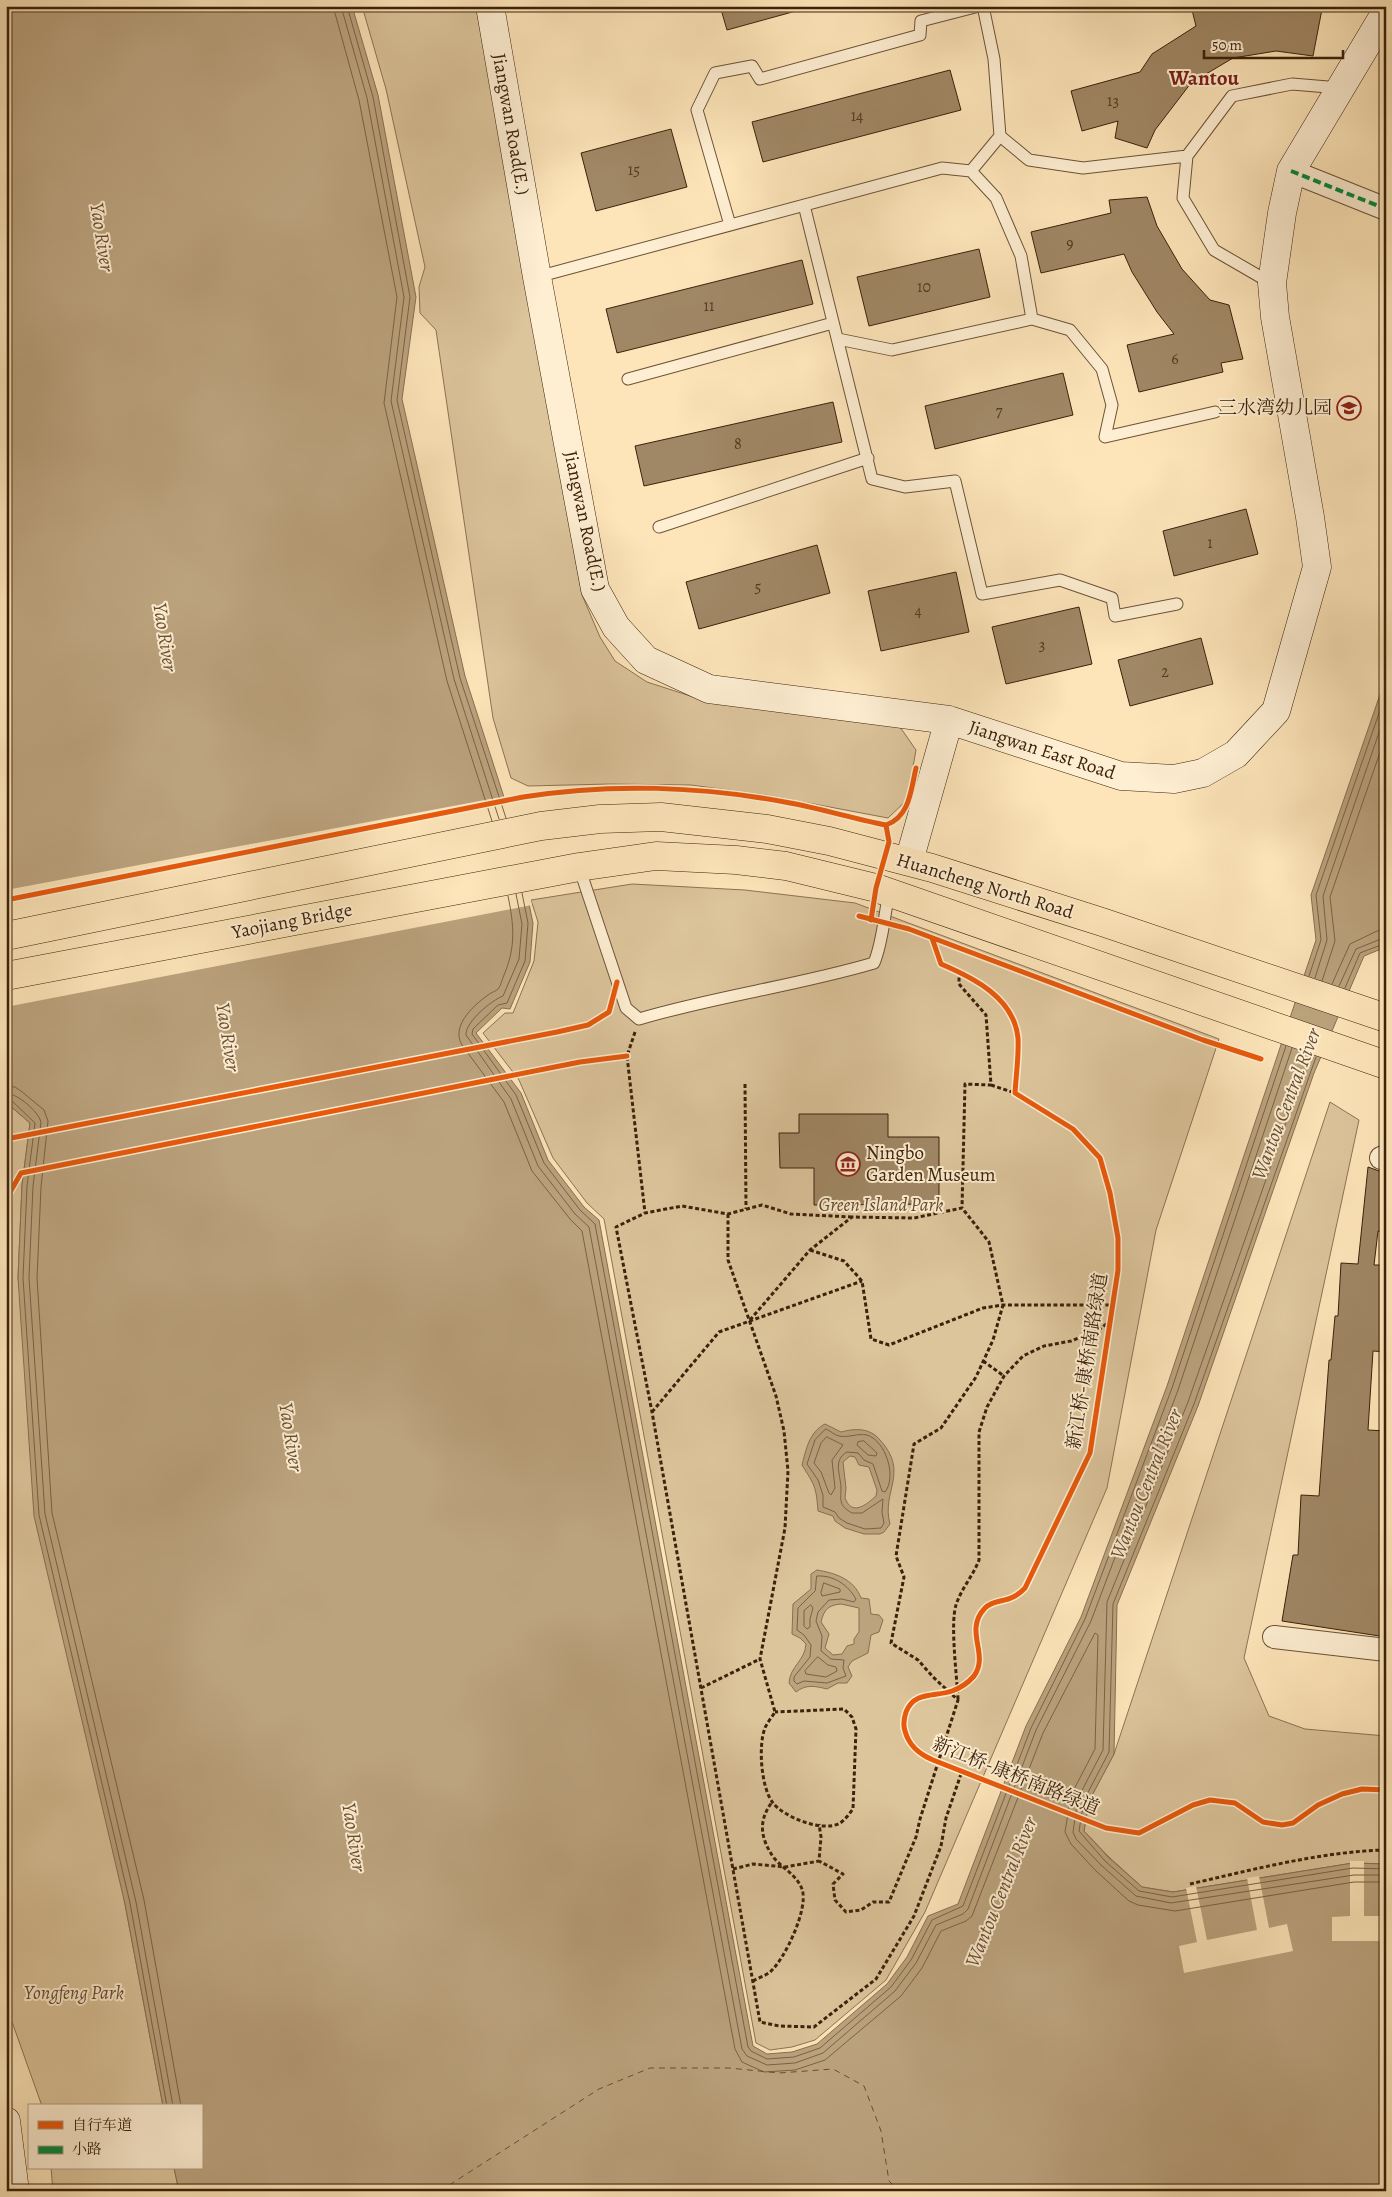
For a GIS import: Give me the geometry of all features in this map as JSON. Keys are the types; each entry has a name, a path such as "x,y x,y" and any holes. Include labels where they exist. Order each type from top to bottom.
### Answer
{"main road":[{"name":"Huancheng North Road","path":"6,936 541,826 600,819 662,816 712,821 803,836 909,861 1386,1018"},
{"name":"Huancheng North Road","path":"579,866 656,856 736,860 786,866 890,891 1386,1065"},
{"name":"Yaojiang Bridge","path":"6,976 579,866"}],"street":[{"name":"Jiangwan Road(E.)","path":"490,6 537,277 595,589 616,627 646,660 708,690 949,720"},
{"name":"Jiangwan East Road","path":"949,720 1034,746 1121,776 1174,779 1203,773 1236,754 1276,711 1317,567 1275,317 1272,283 1282,213 1291,171 1386,12"},
{"path":"1291,171 1386,209"},
{"path":"909,861 949,720"},
{"path":"1274,1637 1386,1650"},
{"path":"6,2121 16,2191"}],"lane":[{"path":"730,225 698,110 716,73 752,66 760,79 920,35 921,21 979,6"},
{"path":"971,171 1000,136 994,59 983,6"},
{"path":"1272,283 1214,250 1183,198 1187,156 1232,96 1292,84 1342,88"},
{"path":"1000,136 1029,160 1083,168 1187,156"},
{"path":"537,277 942,168 971,171 996,198 1021,256 1032,319"},
{"path":"804,205 872,479 905,488 956,481 982,594 1060,580 1112,598 1115,616 1177,604"},
{"path":"838,339 892,350 1032,319 1070,330 1102,369 1112,405 1105,438 1214,412"},
{"path":"628,379 834,323"},
{"path":"659,527 868,458"},
{"path":"579,866 626,1008 639,1019 669,1010 840,973 874,963 880,948 882,923 890,891"}],"path":[{"path":"950,968 961,972 959,984 986,1014 991,1086"},
{"path":"639,1019 626,1056 645,1214"},
{"path":"617,1057 626,1056"},
{"path":"744,1084 746,1210"},
{"path":"958,1700 918,1660 891,1643 904,1576 896,1556 914,1444 941,1428 976,1377 992,1340 1003,1305 989,1242 962,1208 965,1084 991,1086 1015,1093 1023,1098"},
{"path":"1015,1093 1016,1084"},
{"path":"962,1208 914,1218 791,1214 762,1206 728,1214 682,1206 645,1214 616,1227 652,1412 760,2022 779,2026 814,2027 876,1979 914,1916 941,1846 946,1818 962,1772"},
{"path":"728,1214 728,1260 776,1396 784,1431 788,1471 785,1528 760,1660 775,1712 764,1729 761,1752 764,1783 772,1802 793,1817 829,1826 839,1824 853,1809 856,1729 852,1716 844,1708 775,1712"},
{"path":"750,1320 810,1250 852,1217"},
{"path":"810,1250 844,1261 862,1281 871,1339 888,1345 983,1308 1003,1305 1113,1305"},
{"path":"652,1412 719,1332 862,1281"},
{"path":"733,1869 753,1864 785,1867 819,1861 843,1874 834,1884 835,1900 846,1912 861,1910 873,1902 889,1902 916,1838 920,1819 958,1700 954,1626 955,1606 962,1591 974,1574 979,1560 979,1432 987,1407 1004,1376 1023,1356 1044,1346 1071,1341 1100,1328 1110,1321"},
{"path":"983,1361 1004,1376"},
{"path":"701,1688 760,1660"},
{"path":"943,1693 951,1692 967,1684"},
{"path":"753,1980 769,1974 782,1959 803,1905 802,1890 793,1874 775,1858 762,1828 764,1813 772,1802"},
{"path":"819,1824 821,1836 819,1861"},
{"path":"1190,1884 1351,1852 1386,1850"}],"green space":[{"path":"362,6 476,6 582,595 600,637 615,661 647,682 709,702 900,727 916,750 907,800 888,818 766,795 691,785 609,784 528,786 511,778 493,718 436,330 420,313 419,287 425,267 386,89"},
{"name":"Green Island Park","path":"632,884 745,890 855,903 1219,1039 1156,1230 1107,1488 925,1912 886,1980 815,2040 792,2047 770,2050 756,2043 604,1219 587,1203 553,1158 519,1080 483,1033 505,1013 513,1013 534,961 538,922 531,900"},
{"path":"1330,1102 1359,1120 1244,1658 1269,1716 1305,1729 1386,1736 1386,1864 1353,1863 1173,1892 1142,1887 1084,1831 1089,1801 1114,1754"},
{"name":"Yongfeng Park","path":"8,1104 30,1123 22,1185 18,1278 125,1904 163,2104 41,2104 6,2005 6,1105"},
{"path":"51,2170 174,2170 179,2191 53,2191"}],"water":[{"path":"6,6 352,6 378,95 416,297 402,399 465,676 511,819 533,923 530,962 510,1009 502,1008 476,1033 521,1093 548,1160 584,1207 599,1220 753,2046 767,2054 792,2052 817,2044 887,1984 907,1957 928,1916 958,1904 1026,1726 1081,1617 1167,1386 1316,940 1311,895 1386,677 1386,947 1364,956 1314,1073 1198,1406 1117,1605 1114,1754 1089,1801 1084,1831 1109,1858 1142,1887 1173,1892 1353,1863 1386,1864 1386,2191 179,2191 174,2170 202,2170 202,2104 163,2104 125,1904 34,1516 18,1278 22,1185 30,1123 8,1104 6,1105"},
{"path":"825,1424 841,1432 852,1430 867,1431 876,1436 889,1452 894,1472 888,1512 890,1524 884,1532 880,1534 864,1534 845,1528 835,1521 833,1516 818,1511 814,1486 802,1465 809,1442 820,1427","holes":["850,1456 855,1457 859,1465 869,1467 877,1490 876,1496 872,1500 863,1506 855,1508 851,1507 845,1498 846,1488 843,1462"]},
{"path":"817,1570 843,1578 854,1586 861,1598 869,1599 871,1614 879,1615 883,1620 879,1632 871,1635 868,1653 852,1661 848,1667 852,1676 847,1683 838,1683 827,1689 807,1687 796,1692 789,1683 790,1677 803,1655 806,1644 792,1634 793,1604 811,1589 811,1574","holes":["841,1604 859,1608 859,1632 854,1639 854,1644 847,1646 842,1654 833,1655 825,1648 829,1634 821,1622 824,1614 830,1607"]}],"pier":[{"path":"506,796 513,818 532,905 6,1007 6,890"},
{"path":"1350,1861 1364,1861 1364,1916 1386,1916 1386,1941 1332,1941 1332,1917 1350,1916"},
{"path":"1259,1876 1269,1928 1287,1924 1293,1951 1184,1973 1179,1946 1197,1942 1186,1888 1196,1886 1207,1940 1257,1930 1247,1878"}],"building":[{"path":"720,6 796,6 796,11 727,30"},
{"path":"1191,6 1300,6 1322,9 1313,56 1276,51 1233,58 1191,83 1155,130 1147,148 1115,138 1118,121 1082,131 1071,91 1140,72 1152,54 1196,26"},
{"path":"950,70 961,110 763,162 752,122"},
{"path":"671,129 687,187 596,211 581,153"},
{"path":"1147,197 1157,226 1182,269 1210,300 1229,305 1243,359 1221,363 1223,372 1139,392 1127,345 1174,334 1157,312 1132,272 1124,254 1041,273 1031,232 1111,213 1109,200"},
{"path":"979,249 990,297 869,326 857,277"},
{"path":"802,260 813,304 617,353 606,309"},
{"path":"1063,373 1073,415 935,449 925,406"},
{"path":"833,402 842,442 644,486 635,446"},
{"path":"1246,509 1258,554 1174,576 1163,531"},
{"path":"817,545 830,593 699,629 686,582"},
{"path":"956,572 969,632 881,651 868,591"},
{"path":"1079,607 1092,664 1006,684 992,627"},
{"path":"1201,638 1213,684 1130,706 1118,660"},
{"path":"799,1114 888,1114 888,1137 939,1137 939,1204 814,1205 814,1168 780,1168 779,1133 799,1133"},
{"path":"1368,1167 1379,1171 1386,1170 1386,1232 1378,1231 1374,1265 1386,1265 1386,1352 1373,1351 1368,1430 1386,1431 1386,1637 1282,1621 1293,1555 1298,1555 1301,1495 1319,1496 1329,1360 1331,1360 1335,1316 1338,1316 1341,1263 1358,1264"}],"ferry route":[{"path":"440,2191 599,2089 650,2068 729,2068 779,2073 833,2069 864,2086 881,2131 889,2181 899,2191"}],"marked path":[{"path":"1291,171 1386,209"}],"cycle path":[{"path":"6,900 523,797 589,790 656,788 724,793 802,805 886,825 900,816 905,809 911,793 916,768"},
{"path":"871,920 876,888 889,842 886,825"},
{"path":"859,916 909,929 1203,1040 1261,1059"},
{"name":"新江桥-康桥南路绿道","path":"932,938 941,964 979,983 1001,1001 1009,1012 1015,1024 1018,1038 1015,1093 1073,1129 1100,1158 1110,1193 1118,1238 1118,1270 1090,1453 1025,1588 1015,1596 988,1605 979,1617 976,1625 979,1659 978,1668 974,1676 955,1690 926,1696 914,1701 906,1712 904,1719 904,1729 909,1741 919,1752 933,1760 1106,1828 1139,1833 1193,1805 1210,1800 1235,1803 1263,1822 1282,1825 1293,1823 1318,1805 1342,1794 1362,1789 1386,1790"},
{"path":"6,1139 588,1025 609,1012 617,982"},
{"path":"6,1244 9,1194 21,1173 580,1062 627,1056"}],"place":[{"name":"三水湾幼儿园","path":"1349,408"},
{"name":"Ningbo Garden Museum","path":"848,1164"}],"district":[{"name":"Wantou","path":"1204,78"}],"water label":[{"name":"Yao River","path":"102,237"},
{"name":"Yao River","path":"165,637"},
{"name":"Yao River","path":"228,1037"},
{"name":"Wantou Central River","path":"1286,1104"},
{"name":"Yao River","path":"291,1437"},
{"name":"Wantou Central River","path":"1146,1484"},
{"name":"Yao River","path":"354,1837"},
{"name":"Wantou Central River","path":"1001,1892"}]}
